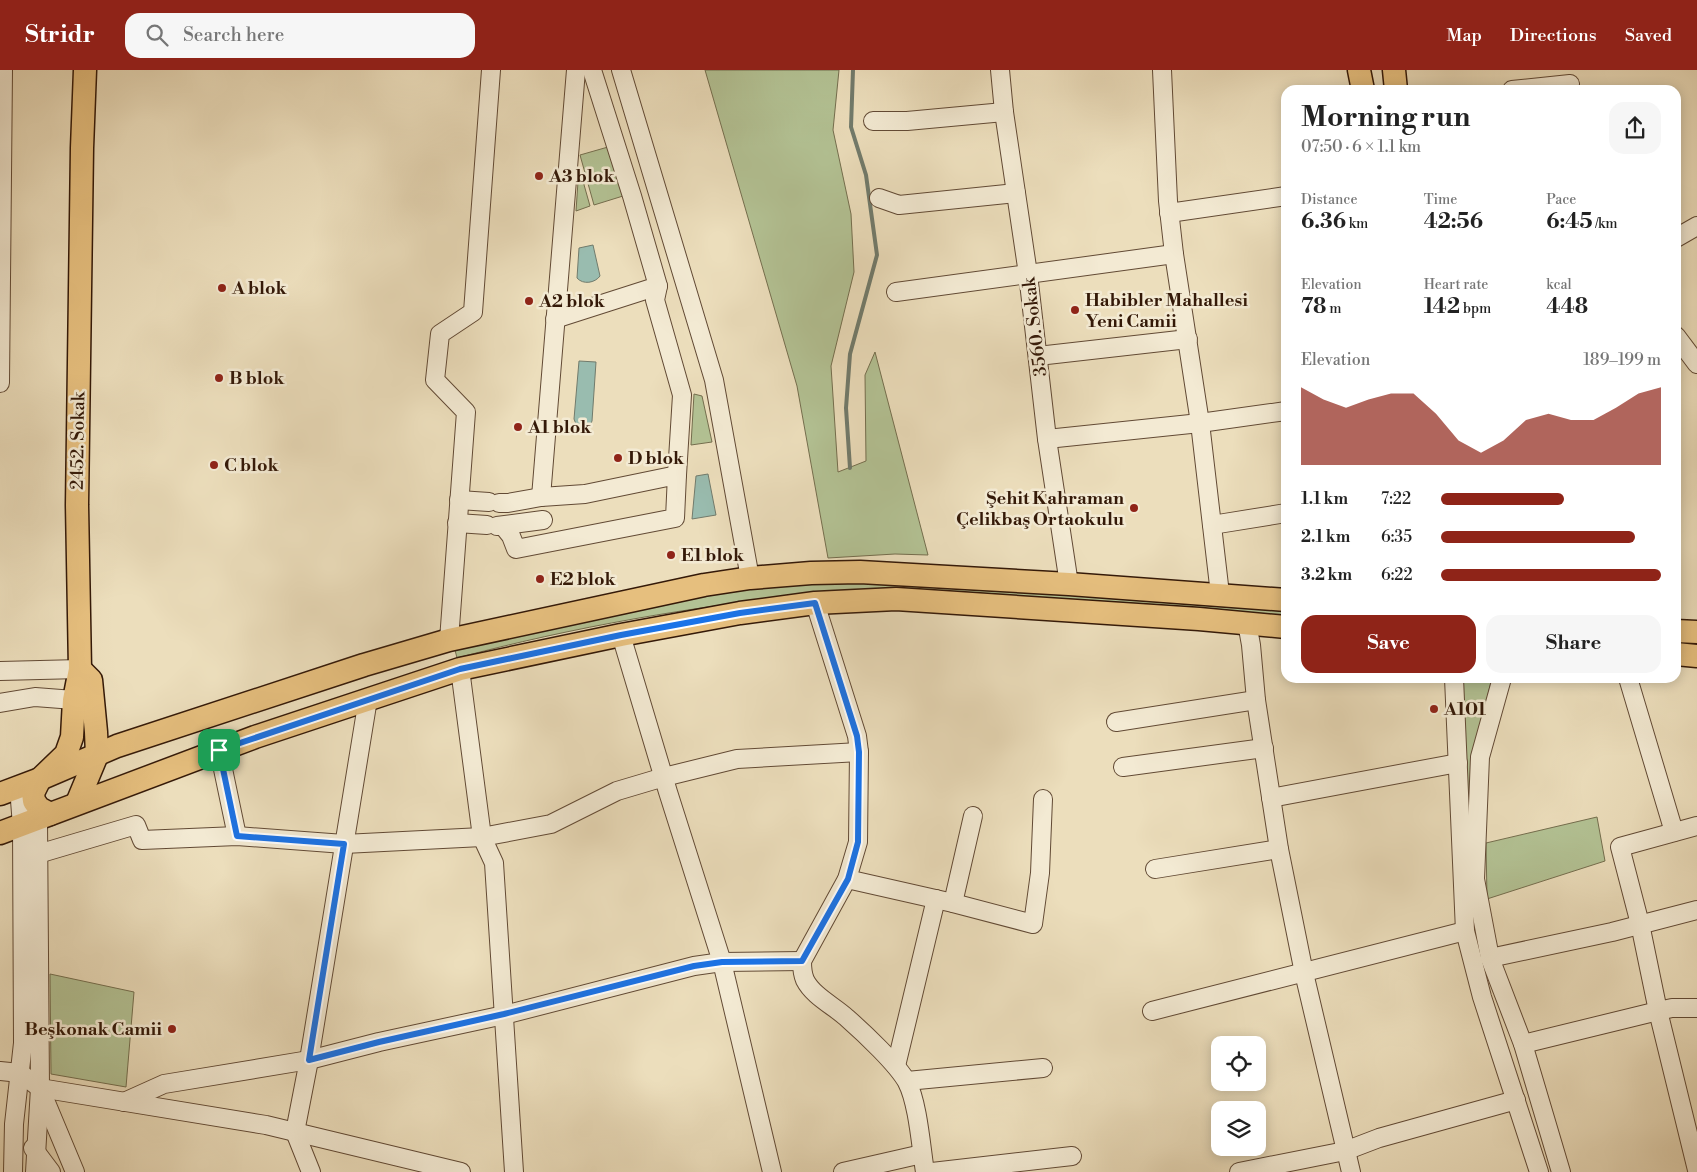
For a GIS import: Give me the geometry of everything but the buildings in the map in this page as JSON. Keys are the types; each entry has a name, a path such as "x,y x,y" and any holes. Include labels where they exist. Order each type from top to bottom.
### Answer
{"main road":[{"name":"2452. Sokak","path":"77,803 97,755 91,680 80,669 78,485 82,148 85,70"},
{"path":"1359,70 1362,85"},
{"path":"1394,70 1396,85"},
{"path":"20,787 117,746 364,665 449,640 704,585 750,578 811,573 860,572 1068,584 1281,600"},
{"path":"0,833 219,750 460,669 621,635 740,613 815,603 896,599 1281,626"},
{"path":"1681,631 1697,632"},
{"path":"1681,654 1697,656"},
{"path":"20,787 66,754 72,737 74,700 80,669"},
{"path":"96,732 117,746"},
{"path":"20,787 33,793 34,801 39,808 37,820"}],"street":[{"path":"0,383 3,70"},
{"path":"449,640 466,412 435,380 440,334 473,312 491,70"},
{"path":"541,496 576,70"},
{"path":"496,526 511,536 516,549 675,518 682,394 655,300 658,286 592,70"},
{"path":"621,70 714,380 750,578"},
{"name":"3560. Sokak","path":"1000,70 1004,112 1028,274 1047,439 1068,584"},
{"path":"1162,70 1174,254 1200,423 1220,594"},
{"path":"1544,85 1569,81"},
{"path":"873,121 907,121 1004,112"},
{"path":"879,198 899,204 1016,193"},
{"path":"1170,213 1281,197"},
{"path":"1681,235 1697,226"},
{"path":"896,292 1174,254"},
{"path":"555,319 658,286"},
{"path":"1038,356 1188,339"},
{"path":"1681,343 1697,364"},
{"path":"1047,439 1200,423 1281,412"},
{"path":"459,500 508,503 541,496 585,494 677,475"},
{"path":"1212,524 1281,514"},
{"path":"458,523 496,526 543,520"},
{"path":"815,603 857,736 859,752 858,842 848,879 802,961 802,971 806,981 820,996 847,1018 896,1066 906,1081 913,1096 925,1172"},
{"path":"1247,623 1256,700 1279,849 1304,972 1351,1172"},
{"path":"621,635 722,962 772,1172"},
{"path":"0,671 80,669"},
{"path":"460,669 482,837 494,863 514,1172"},
{"path":"1454,683 1465,931 1482,997 1539,1172"},
{"path":"1501,683 1480,757 1475,879 1490,958 1523,1044 1561,1172"},
{"path":"1629,683 1674,832"},
{"path":"0,703 35,697 74,700"},
{"path":"311,1172 295,1132 309,1060 368,699"},
{"path":"1116,722 1256,700"},
{"path":"1122,767 1264,748"},
{"path":"219,750 237,836"},
{"path":"38,854 136,824 142,840 237,836 344,844 482,837 551,824 617,791 664,776 737,759 859,752"},
{"path":"1271,798 1458,763"},
{"path":"848,879 1033,924 1040,873 1043,799"},
{"path":"896,1066 944,901 973,816"},
{"path":"35,1172 40,1088 37,820"},
{"path":"13,1172 14,1124 23,1043 37,820"},
{"path":"1696,1163 1620,847 1697,826"},
{"path":"1155,869 1279,849"},
{"path":"1490,958 1697,910"},
{"path":"1152,1010 1465,931"},
{"path":"124,1102 164,1084 309,1060 504,1014 694,966 722,962 802,961"},
{"path":"1523,1044 1672,1008 1697,1008"},
{"path":"906,1081 1043,1068"},
{"path":"0,1071 20,1073 40,1088 266,1125 461,1172"},
{"path":"40,1088 74,1172"},
{"path":"1239,1172 1345,1151 1379,1138 1516,1100"},
{"path":"14,1124 51,1172"},
{"path":"843,1172 922,1154"},
{"path":"932,1172 1072,1156"}],"green space":[{"path":"705,70 839,70 833,130 851,214 854,272 831,366 838,472 866,461 865,375 875,352 928,555 895,554 828,558 797,386"},
{"path":"608,147 623,196 594,205 580,155"},
{"path":"579,167 590,206 576,211"},
{"path":"694,394 702,396 712,442 691,445"},
{"path":"861,579 1281,608 1281,619 814,594 679,611 589,627 457,658 454,646 738,588"},
{"path":"1461,683 1491,683 1471,763 1469,878"},
{"path":"1597,817 1605,861 1487,899 1486,843"},
{"path":"50,974 134,992 126,1087 51,1074"}],"shaded area":[{"path":"593,245 600,276 592,282 582,282 577,278 579,248"},
{"path":"579,361 596,362 592,421 590,425 582,428 576,424 574,419"},
{"path":"708,474 716,515 692,519 696,476"}],"waterway":[{"path":"850,468 846,408 850,354 877,255 866,175 851,127 853,70"}],"place":[{"name":"A3 blok","path":"539,176"},
{"name":"A blok","path":"222,288"},
{"name":"A2 blok","path":"529,301"},
{"name":"Habibler Mahallesi Yeni Camii","path":"1075,310"},
{"name":"B blok","path":"219,378"},
{"name":"A1 blok","path":"518,427"},
{"name":"D blok","path":"618,458"},
{"name":"C blok","path":"214,465"},
{"name":"Şehit Kahraman Çelikbaş Ortaokulu","path":"1134,508"},
{"name":"E1 blok","path":"671,555"},
{"name":"E2 blok","path":"540,579"},
{"name":"A101","path":"1434,709"},
{"name":"Beşkonak Camii","path":"172,1029"}],"route":[{"path":"815,603 857,736 859,752 858,842 848,879 802,961 722,962 694,966 504,1014 309,1060 344,844 237,836 219,750 460,669 621,635 740,613 815,603"}]}
